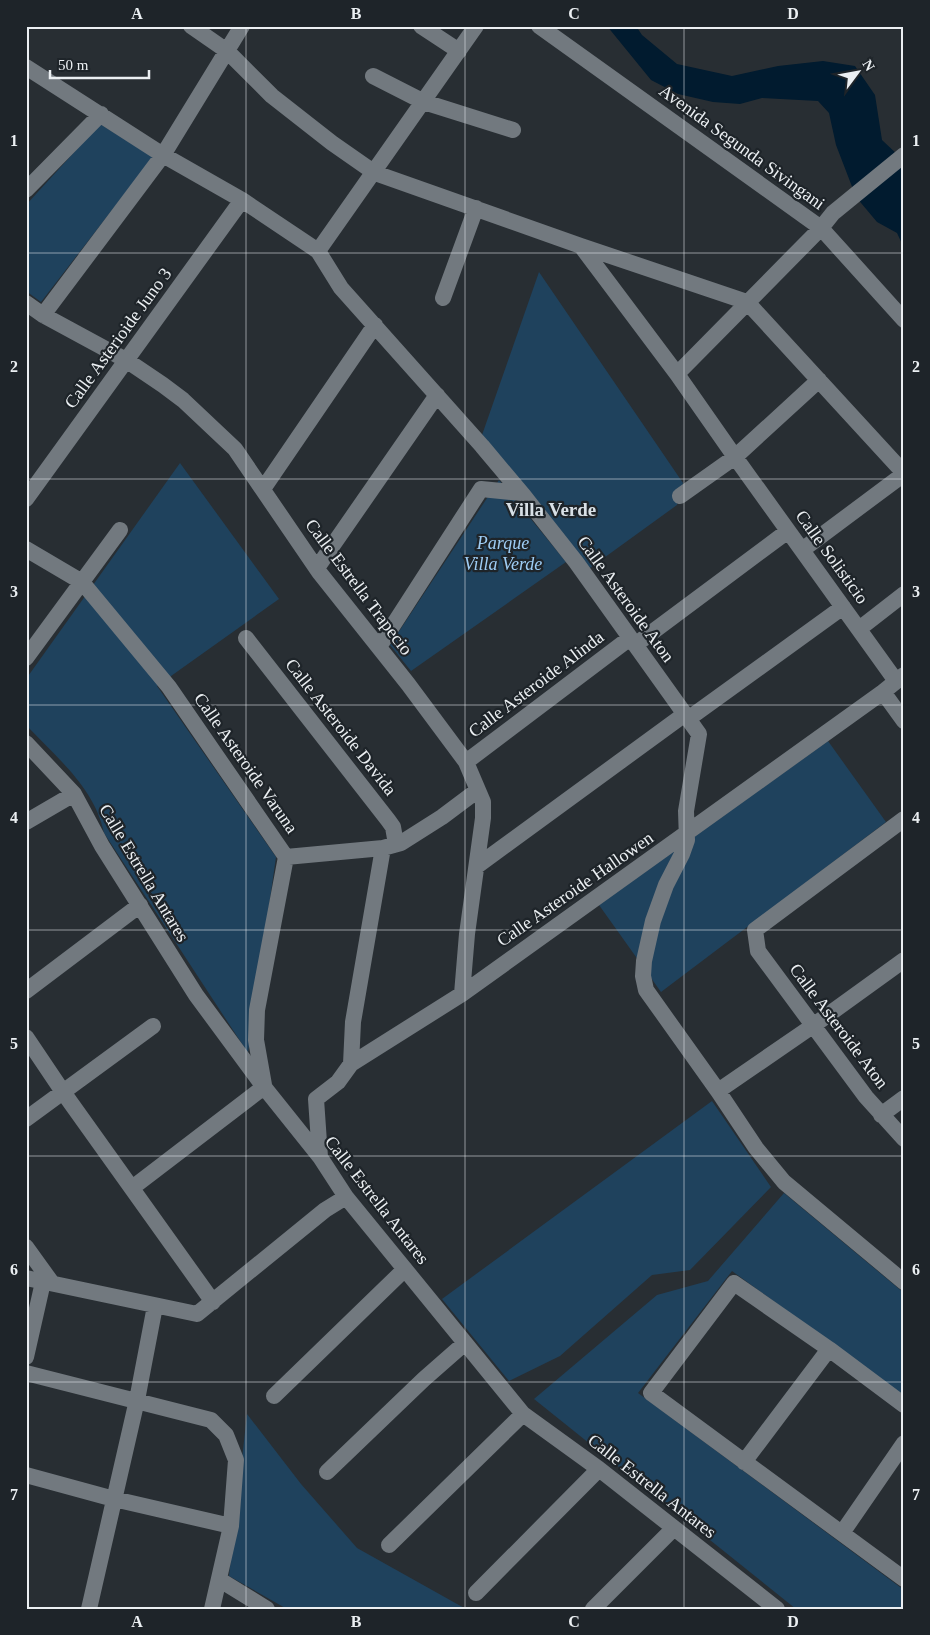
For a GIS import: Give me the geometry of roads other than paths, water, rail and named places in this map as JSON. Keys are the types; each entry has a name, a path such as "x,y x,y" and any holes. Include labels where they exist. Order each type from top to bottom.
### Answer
{"street":[{"path":"191,26 227,51 272,96 332,143 375,173 746,302 904,473 802,550"},
{"path":"43,315 163,155 242,26"},
{"path":"421,26 459,51"},
{"path":"26,67 163,155 242,200 318,251 375,173 476,26"},
{"name":"Avenida Segunda Sivingani","path":"539,26 821,228 904,320"},
{"path":"373,76 424,102 512,130"},
{"path":"26,190 100,114"},
{"path":"677,374 834,213 899,159"},
{"name":"Calle Asterioide Juno 3","path":"26,499 242,200"},
{"path":"443,298 476,208"},
{"name":"Calle Solisticio","path":"581,246 677,374 734,457 859,629 900,678"},
{"name":"Calle Asteroide Aton","path":"318,251 341,288 438,395 521,492 576,562 699,734 686,811 686,840 682,854 666,885 653,921 644,961 643,976 646,990 756,1148 784,1182 904,1282"},
{"name":"Calle Estrella Trapecio","path":"27,304 43,315 126,360 183,400 235,449 317,568 466,762 483,802 483,818 467,934 462,994"},
{"path":"262,489 375,325"},
{"path":"680,496 734,457 818,380"},
{"path":"317,568 438,395"},
{"path":"379,647 481,488 521,492"},
{"path":"26,658 120,530"},
{"name":"Calle Asteroide Alinda","path":"466,762 788,531"},
{"name":"Calle Asteroide Varuna","path":"26,549 82,582 169,687 286,857 257,1010 256,1040 264,1087"},
{"path":"859,629 904,594"},
{"path":"477,866 686,716 843,607"},
{"name":"Calle Asteroide Davida","path":"246,638 393,827 353,1022 351,1064"},
{"name":"Calle Asteroide Hallowen","path":"320,1157 316,1099 338,1082 351,1064 462,994 900,678"},
{"path":"883,692 904,720"},
{"name":"Calle Estrella Antares","path":"26,743 74,794 102,846 164,946 196,995 264,1087 320,1157 346,1197 523,1414 599,1469 777,1609"},
{"path":"286,857 389,846 401,842 442,817 478,790"},
{"path":"26,822 74,794"},
{"name":"Calle Asteroide Aton","path":"904,819 755,930 758,951 866,1097 904,1139"},
{"path":"26,991 140,905"},
{"path":"718,1091 904,960"},
{"path":"26,1118 153,1026"},
{"path":"26,1037 213,1302"},
{"path":"132,1188 264,1087"},
{"path":"881,1115 904,1098"},
{"path":"26,1278 197,1314 325,1210 346,1197"},
{"path":"26,1248 48,1282 26,1357"},
{"path":"274,1396 405,1269"},
{"path":"904,1405 734,1283 651,1393 904,1578"},
{"path":"89,1609 137,1400 155,1306"},
{"path":"327,1472 424,1379 465,1343"},
{"path":"744,1462 828,1349"},
{"path":"26,1373 211,1420 226,1435 236,1460 230,1526 220,1580 212,1609"},
{"path":"389,1545 523,1414"},
{"path":"842,1533 904,1444"},
{"path":"476,1593 599,1469"},
{"path":"26,1475 114,1499 230,1526"},
{"path":"593,1609 674,1528"},
{"path":"220,1580 267,1609"}],"district":[{"name":"Villa Verde","path":"551,509"}],"park label":[{"name":"Parque Villa Verde","path":"503,553"}]}
